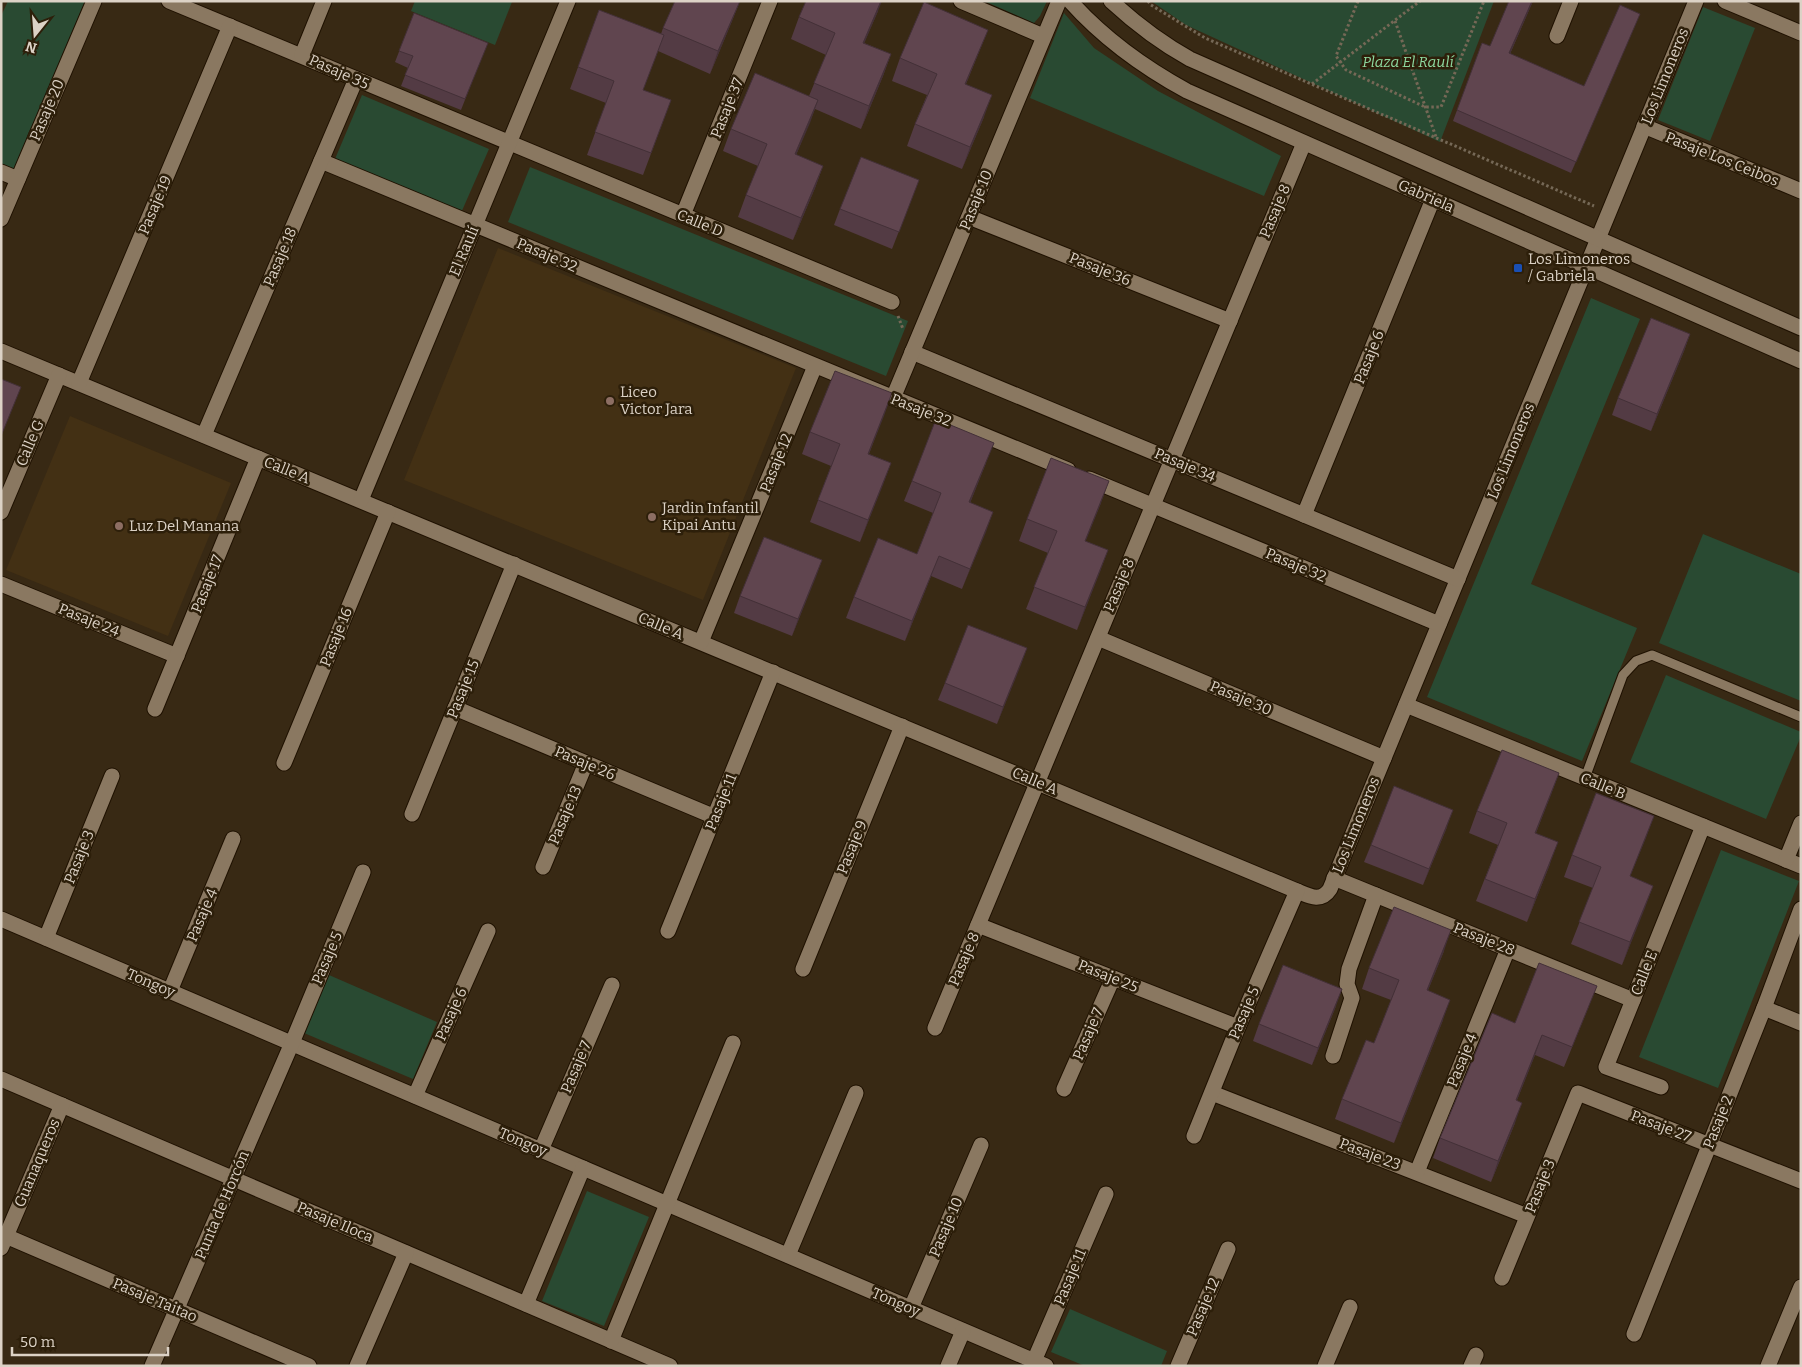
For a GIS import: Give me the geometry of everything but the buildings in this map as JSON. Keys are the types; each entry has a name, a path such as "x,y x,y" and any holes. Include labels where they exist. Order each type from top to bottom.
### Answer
{"street":[{"name":"Pasaje 20","path":"1,219 94,1"},
{"name":"Pasaje 35","path":"169,1 302,55 509,144"},
{"path":"302,55 324,1"},
{"name":"El Raulí","path":"361,500 568,1"},
{"name":"Pasaje 37","path":"683,216 770,1"},
{"path":"960,1 1043,36"},
{"name":"Pasaje 10","path":"892,398 1058,1"},
{"name":"Gabriela","path":"1070,1 1121,49 1187,91 1801,361"},
{"name":"Gabriela","path":"1111,1 1146,32 1190,59 1801,328"},
{"path":"1557,36 1571,1"},
{"name":"Los Limoneros","path":"1322,897 1327,894 1334,878 1696,1"},
{"path":"1725,1 1801,33"},
{"name":"Pasaje 19","path":"79,383 230,26"},
{"name":"Pasaje 18","path":"204,435 356,79"},
{"name":"Pasaje Los Ceibos","path":"1644,126 1801,191"},
{"name":"Pasaje 8","path":"936,1028 1304,143"},
{"name":"Calle D","path":"509,144 892,302"},
{"name":"Pasaje 32","path":"321,161 1439,624"},
{"path":"1,172 18,179"},
{"name":"Pasaje 6","path":"1304,515 1433,199"},
{"name":"Pasaje 36","path":"969,217 1230,321"},
{"name":"Calle A","path":"1,351 1296,891 1316,898 1322,897"},
{"name":"Pasaje 34","path":"912,352 1458,579"},
{"name":"Pasaje 12","path":"702,642 815,366"},
{"name":"Calle G","path":"1,512 59,375"},
{"name":"Pasaje 17","path":"155,709 258,458"},
{"name":"Pasaje 16","path":"284,763 388,512"},
{"name":"Pasaje 15","path":"412,814 514,564"},
{"name":"Pasaje 24","path":"1,584 177,656"},
{"name":"Pasaje 30","path":"1098,638 1384,758"},
{"name":"Pasaje 11","path":"668,931 773,672"},
{"name":"Calle B","path":"1406,705 1801,866"},
{"name":"Pasaje 26","path":"455,708 715,817"},
{"name":"Pasaje 9","path":"802,969 902,726"},
{"name":"Pasaje 13","path":"543,867 586,763"},
{"name":"Pasaje 3","path":"46,938 112,776"},
{"path":"1786,860 1801,823"},
{"name":"Calle E","path":"1661,1087 1606,1067 1703,826"},
{"name":"Pasaje 4","path":"170,991 233,839"},
{"name":"Pasaje 5","path":"292,1043 363,872"},
{"name":"Pasaje 28","path":"1334,878 1633,1000"},
{"name":"Pasaje 5","path":"1194,1136 1296,891"},
{"path":"1333,1056 1352,998 1347,984 1349,969 1376,895"},
{"name":"Pasaje 2","path":"1634,1334 1764,1008 1801,909"},
{"name":"Tongoy","path":"1,919 1040,1363"},
{"name":"Pasaje 25","path":"978,925 1238,1028"},
{"name":"Pasaje 6","path":"415,1096 488,931"},
{"name":"Pasaje 4","path":"1417,1172 1508,949"},
{"name":"Pasaje 7","path":"1064,1089 1113,978"},
{"name":"Pasaje 7","path":"541,1150 612,985"},
{"path":"1764,1008 1801,1023"},
{"name":"Punta de Horcón","path":"152,1366 292,1043"},
{"path":"611,1341 733,1043"},
{"name":"Pasaje Iloca","path":"1,1078 670,1366"},
{"path":"788,1255 856,1093"},
{"name":"Pasaje 23","path":"1212,1093 1527,1216"},
{"name":"Pasaje 3","path":"1502,1278 1578,1094"},
{"name":"Pasaje 27","path":"1578,1094 1801,1182"},
{"name":"Guanaqueros","path":"3,1239 62,1104"},
{"name":"Pasaje 10","path":"911,1308 981,1145"},
{"path":"526,1304 583,1168"},
{"name":"Pasaje 11","path":"1040,1363 1106,1194"},
{"name":"Pasaje Taitao","path":"3,1239 176,1309 309,1366"},
{"name":"Pasaje 12","path":"1178,1366 1228,1249"},
{"path":"357,1366 406,1253"},
{"path":"1768,1366 1801,1287"},
{"path":"1325,1366 1350,1308"},
{"path":"948,1366 963,1331"}],"lane":[{"path":"1585,778 1623,675 1636,661 1652,655 1801,717"}],"path":[{"path":"1148,1 1206,38 1609,212"},
{"path":"1358,1 1336,56 1346,70 1425,107 1441,107 1484,1"},
{"path":"1312,84 1420,1"},
{"path":"1395,21 1436,138"}],"shaded area":[{"name":"Liceo Victor Jara","path":"498,248 796,368 703,600 404,480"},
{"name":"Luz Del Manana","path":"70,416 231,483 168,636 6,570"}],"green space":[{"path":"8,1 85,1 14,169 1,163 1,16"},
{"path":"415,1 512,2 495,45 411,11"},
{"path":"984,1 1047,1 1040,16 1034,23"},
{"name":"Plaza El Raulí","path":"1151,1 1494,1 1440,142 1186,25"},
{"path":"1703,7 1755,28 1710,141 1658,120"},
{"path":"1064,13 1094,48 1158,91 1281,156 1264,196 1030,98"},
{"path":"362,95 489,149 461,213 335,159"},
{"path":"530,167 908,321 886,376 508,222"},
{"path":"1591,298 1640,319 1531,584 1637,628 1582,761 1427,697"},
{"path":"1703,534 1801,574 1801,701 1659,643"},
{"path":"1666,675 1801,732 1766,819 1630,762"},
{"path":"1721,850 1799,881 1718,1088 1639,1057"},
{"path":"329,975 437,1022 413,1079 304,1033"},
{"path":"587,1191 649,1217 604,1326 542,1301"},
{"path":"1070,1309 1167,1351 1161,1366 1085,1366 1051,1352"}],"place":[{"name":"Los Limoneros / Gabriela","path":"1518,268"},
{"name":"Liceo Victor Jara","path":"610,401"},
{"name":"Jardin Infantil Kipai Antu","path":"652,517"},
{"name":"Luz Del Manana","path":"119,526"}]}
